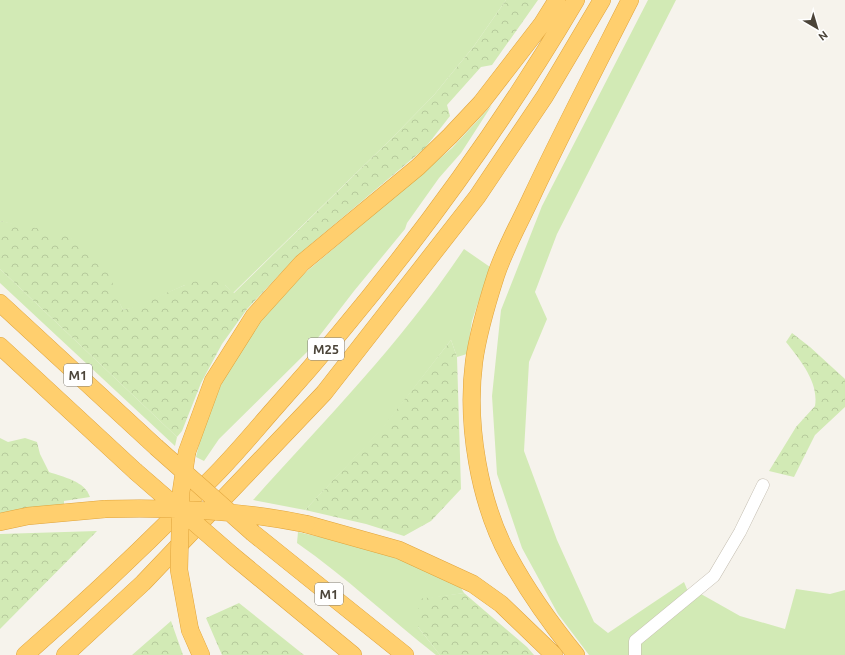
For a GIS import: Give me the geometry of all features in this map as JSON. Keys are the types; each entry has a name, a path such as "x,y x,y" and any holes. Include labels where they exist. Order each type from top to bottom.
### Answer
{"highway":[{"path":"200,655 190,630 179,570 181,492 187,452 213,381 254,316 302,263 418,167 482,103 542,24 557,0"},
{"name":"M25","path":"25,655 65,620 208,482 308,371 378,288 449,195 512,103 576,0"},
{"name":"M25","path":"65,655 143,583 324,393 478,197 545,96 602,0"},
{"path":"576,655 536,600 508,556 490,511 477,461 472,410 474,362 480,329 497,273 541,178 630,0"},
{"name":"M1","path":"0,302 156,448 253,533 405,655"},
{"name":"M1","path":"0,346 135,471 233,556 353,655"},
{"path":"0,522 28,516 104,509 173,507 249,514 329,529 399,550 473,584 501,604 554,655"}],"street":[{"path":"635,655 635,641 714,576 740,532 762,485"}],"green space":[{"path":"0,0 506,0 474,46 434,95 233,293 225,285 185,285 136,307 123,310 116,296 72,239 0,221"},
{"path":"506,0 538,0 492,65 481,67 447,105 450,116 425,148 298,255 247,309 222,344 201,383 182,431 177,437 0,269 0,221 55,232 82,243 93,250 105,265 123,310 144,303 185,285 208,278 219,280 234,293 434,95 474,46"},
{"path":"648,0 676,0 557,234 535,292 547,319 529,362 524,451 557,540 594,622 608,633 684,582 692,601 701,594 740,616 785,629 796,589 830,594 845,590 845,655 589,655 558,614 522,548 497,474 492,396 501,310 542,206"},
{"path":"492,105 461,153 439,178 407,223 405,229 354,291 307,352 219,439 204,461 196,457 203,428 223,380 246,340 271,308 306,272 452,148"},
{"path":"464,249 490,267 472,321 467,354 457,357 451,340 383,428 305,510 253,500 363,379 390,347 416,316"},
{"path":"0,269 177,437 175,446 0,283"},
{"path":"792,333 810,347 845,379 845,407 815,435 794,477 769,471 796,427 815,406 814,388 811,380 802,364 786,342"},
{"path":"451,340 457,357 461,489 431,521 404,536 366,524 305,510 383,427"},
{"path":"0,438 8,442 25,438 37,442 40,454 49,472 79,483 90,497 64,501 64,504 0,513"},
{"path":"97,531 0,629 0,534"},
{"path":"298,532 359,546 410,563 461,588 464,593 418,600 418,627 440,655 436,655 333,570 297,543"},
{"path":"464,593 527,647 534,655 440,655 418,627 418,599"},
{"path":"239,603 304,655 222,655 206,618"},
{"path":"171,621 183,655 132,655"}]}
